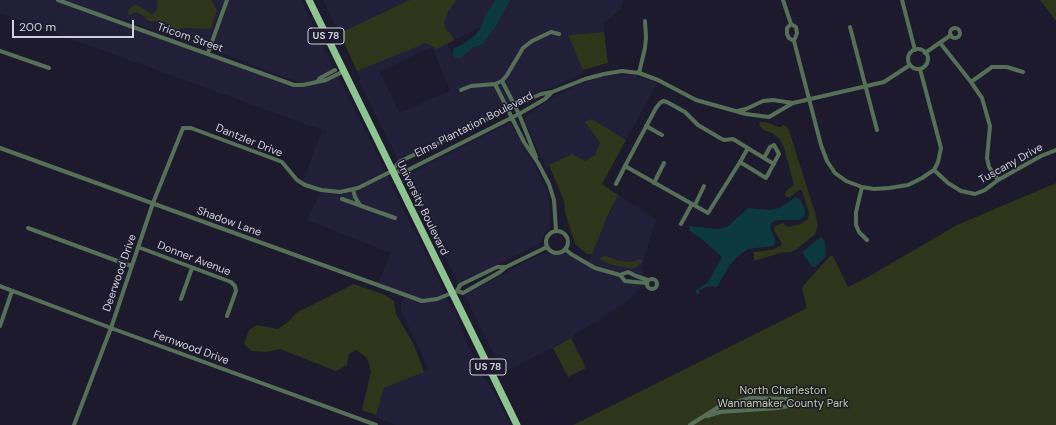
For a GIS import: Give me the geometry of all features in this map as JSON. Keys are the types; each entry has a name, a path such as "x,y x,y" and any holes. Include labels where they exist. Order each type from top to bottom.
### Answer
{"main road":[{"name":"University Boulevard","path":"309,0 392,170 455,292 517,425"}],"street":[{"name":"Tricom Street","path":"58,0 294,85 303,85 326,80 344,71"},
{"path":"208,53 227,0"},
{"path":"783,0 790,24 796,27 797,33 794,41 821,145 827,161 835,173 846,180 862,187 874,189 889,188 908,185 934,170 938,162 941,148 920,68"},
{"path":"902,0 915,50"},
{"path":"639,73 645,48 645,21"},
{"path":"790,24 787,28 787,34 789,38 794,41"},
{"path":"850,27 877,130"},
{"path":"461,90 471,86 495,84 502,81 523,48 532,41 551,32 559,34"},
{"path":"925,53 951,35"},
{"path":"940,44 982,98 990,126 987,158 989,167 998,180"},
{"path":"915,50 923,51 925,53 927,60 924,67 913,68 910,65 908,58 912,52 915,50"},
{"path":"0,52 49,68"},
{"name":"Elms Plantation Boulevard","path":"392,170 399,162 508,108 541,94 552,92 585,79 604,74 622,72 639,73 658,80 696,100 713,106 758,117 768,117 793,103 808,98 884,82 910,65"},
{"path":"971,82 992,67 1007,67 1024,72"},
{"name":"Tricom Street","path":"316,82 320,78 335,70"},
{"path":"502,81 519,114 538,163"},
{"path":"495,84 524,142 538,163 549,184 554,200 556,230"},
{"name":"Elms Plantation Boulevard","path":"392,170 404,172 519,114 545,99 552,92"},
{"name":"Elms Plantation Boulevard","path":"737,111 746,109 762,100 793,103"},
{"path":"616,184 646,126 660,103 667,102 685,112 698,124 720,138 724,140 733,139 774,164"},
{"path":"646,126 662,135"},
{"name":"Dantzler Drive","path":"183,128 191,128 282,162 297,180 305,185 329,192 353,189 392,170"},
{"name":"Deerwood Drive","path":"74,425 111,328 153,203 183,128"},
{"path":"740,162 766,178 779,154 774,145 770,146 764,158"},
{"name":"Shadow Lane","path":"0,148 418,300 430,301 455,292"},
{"path":"625,166 708,213 748,148"},
{"name":"Tuscany Drive","path":"934,170 948,183 961,191 975,194 985,190 998,180 1041,156 1056,150"},
{"path":"654,182 664,163"},
{"path":"681,224 704,186"},
{"path":"862,187 856,212 856,225 859,232 867,240"},
{"path":"353,189 360,206"},
{"path":"342,199 395,218"},
{"path":"28,228 132,266"},
{"path":"556,230 562,231 566,236 568,243 562,252 556,253 549,250 545,240 551,232 556,230"},
{"name":"Donner Avenue","path":"138,247 227,280 234,286 236,291 227,316"},
{"path":"506,266 500,272 463,293 455,292 460,285 497,267 506,266 547,247"},
{"path":"565,249 595,268 620,275 625,281 647,281 628,272 620,275"},
{"path":"181,298 192,268"},
{"name":"Fernwood Drive","path":"0,286 376,425"},
{"path":"0,326 12,291"},
{"path":"690,425 699,419 720,406 751,398 786,399 802,404 778,408 720,412 699,419"},
{"path":"361,425 363,420"}],"shaded area":[{"path":"0,0 227,0 211,45 206,44 198,46 108,14 107,17 282,81 305,85 303,82 298,82 218,52 214,45 229,0 301,0 335,70 320,78 338,75 448,302 454,310 480,370 485,380 490,384 510,425 396,425 375,417 384,388 428,370 423,356 401,311 401,304 404,295 377,285 391,253 307,220 321,190 302,184 322,130 0,13"},
{"path":"323,0 623,0 621,9 603,24 604,32 569,35 584,72 557,86 516,100 508,108 399,162 359,81 361,80","holes":["500,17 495,28 483,44 472,48 456,58 453,56 447,44","429,48 433,49 450,90 400,113 380,72"]},
{"path":"495,0 510,0 495,28 483,44 472,48 461,58 456,58 453,56 454,48 463,44 475,35 481,27 485,16"},
{"path":"633,75 657,83 626,140 592,119 590,129 600,143 595,155 585,161 550,165 546,168 525,122 525,117 548,100 579,84 601,77"},
{"path":"509,123 513,127 547,193 549,200 550,228 544,234 540,244 458,283 406,175"},
{"path":"618,195 656,219 641,269 644,272 643,279 631,273 620,275 625,281 642,283 640,288 627,301 571,338 503,373 465,295 543,253 559,255 567,251 587,263"},
{"path":"796,197 800,200 805,210 804,217 799,220 777,220 772,222 770,227 775,240 773,246 748,249 738,256 729,266 717,287 712,286 703,288 699,291 699,294 697,294 695,291 708,282 722,257 698,236 691,232 689,230 690,226 718,229 727,227 748,208 770,210 779,208"},
{"path":"821,237 825,241 826,256 815,267 812,267 802,252"}],"green space":[{"path":"157,0 211,0 217,10 211,29 186,28 172,30 166,22 148,21 136,12 129,15 128,11 135,4 152,14 157,10"},
{"path":"410,0 457,0 448,11 444,23 446,29 454,40 437,49 426,43 357,71 340,33"},
{"path":"1040,0 1056,0 1056,21 1050,13"},
{"path":"604,32 608,63 583,70 568,35"},
{"path":"592,119 626,140 602,184 618,195 592,254 587,254 575,244 565,212 564,201 549,165 572,154 585,161 595,155 600,143 585,122"},
{"path":"760,122 766,122 779,127 783,125 789,130 818,225 815,234 797,249 791,252 780,253 754,261 754,252 771,250 782,244 774,230 775,226 783,223 788,227 801,224 808,219 809,213 802,190 799,190 790,197 786,197 786,191 794,185 784,148 779,138 772,133 763,130 759,125"},
{"name":"North Charleston Wannamaker County Park","path":"1056,183 1056,425 573,425 807,308 802,289 803,286 830,256 833,256 848,287 957,225"},
{"path":"606,256 620,261 631,262 640,259 642,262 634,268 629,268 609,264 599,259"},
{"path":"354,284 385,295 394,301 396,314 414,345 424,372 384,388 376,415 362,410 371,371 367,358 356,350 349,354 347,365 336,371 280,349 266,352 252,351 244,344 249,330 257,325 278,329 288,322 296,313"},
{"path":"571,338 586,368 568,377 553,348"}]}
